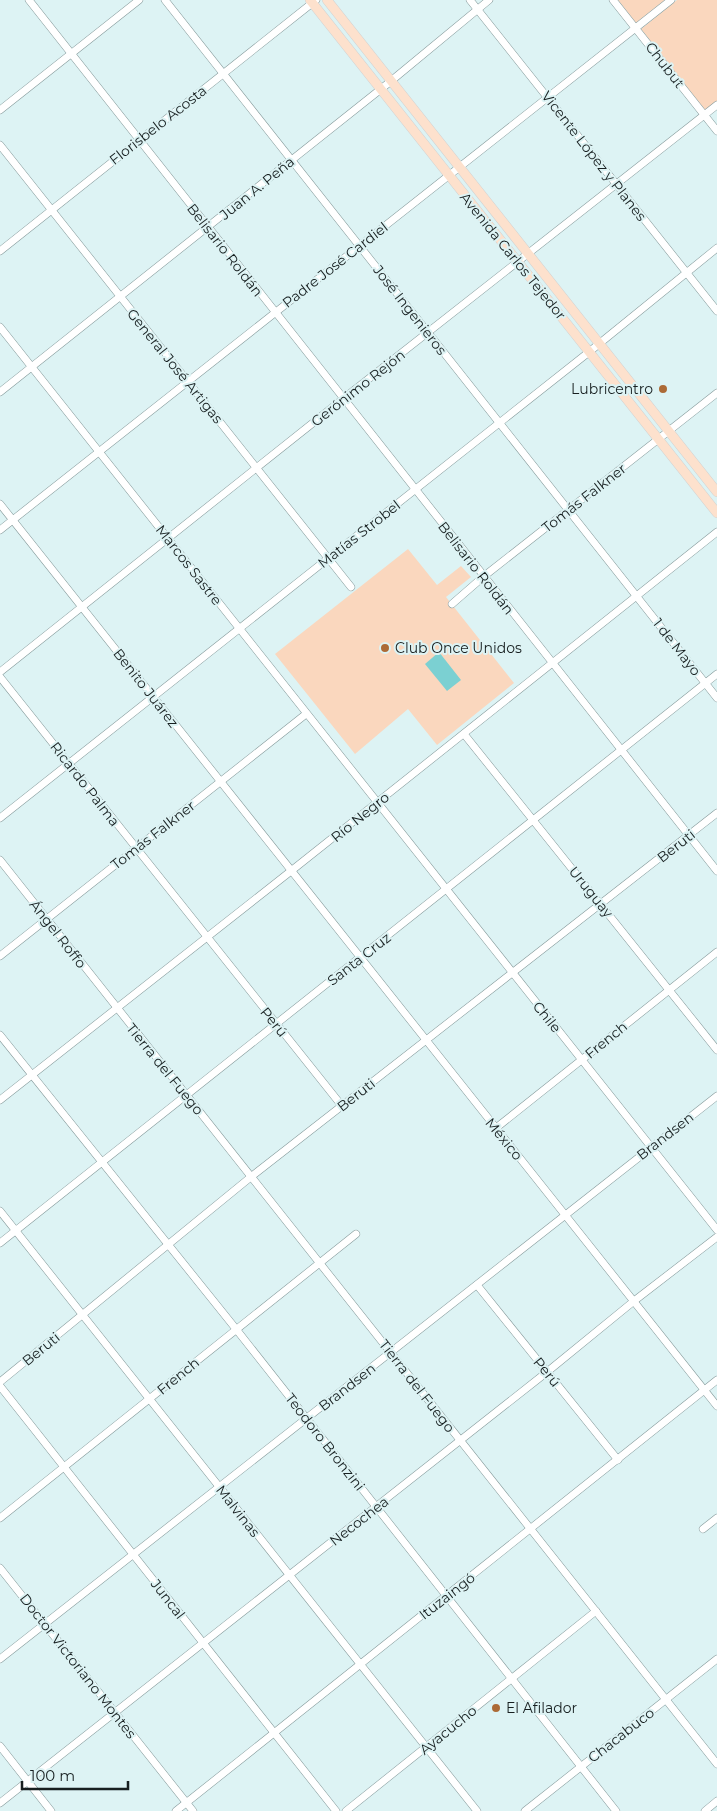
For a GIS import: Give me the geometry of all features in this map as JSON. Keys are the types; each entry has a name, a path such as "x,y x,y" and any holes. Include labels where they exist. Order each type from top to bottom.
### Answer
{"main road":[{"name":"Avenida Carlos Tejedor","path":"327,0 717,492"},
{"name":"Avenida Carlos Tejedor","path":"313,1 380,89 717,513"}],"street":[{"name":"Belisario Roldán","path":"29,0 717,871"},
{"path":"0,110 139,0"},
{"name":"José Ingenieros","path":"165,0 500,422 636,597"},
{"name":"Vicente López y Planes","path":"470,0 717,311"},
{"name":"Juan A. Peña","path":"0,392 391,81 489,0"},
{"name":"Chubut","path":"613,0 717,131"},
{"name":"Padre José Cardiel","path":"0,530 671,0"},
{"name":"Florisbelo Acosta","path":"0,251 313,1"},
{"name":"Gerónimo Rejón","path":"0,672 81,606 717,105"},
{"name":"General José Artigas","path":"0,145 351,587"},
{"name":"Matías Strobel","path":"0,818 600,344 717,248"},
{"name":"Marcos Sastre","path":"0,327 377,803"},
{"name":"Tomás Falkner","path":"452,604 717,393"},
{"name":"Benito Juárez","path":"0,504 291,872"},
{"name":"Río Negro","path":"0,1100 291,872 717,532"},
{"name":"1 de Mayo","path":"636,597 717,698"},
{"name":"Santa Cruz","path":"0,1243 717,674"},
{"name":"Ricardo Palma","path":"0,677 207,938"},
{"name":"Tomás Falkner","path":"0,956 306,714"},
{"name":"Uruguay","path":"464,734 717,1050"},
{"name":"Chile","path":"377,803 717,1230"},
{"name":"Beruti","path":"0,1382 252,1176 717,813"},
{"name":"Ángel Roffo","path":"0,860 117,1008"},
{"name":"México","path":"291,872 717,1406"},
{"name":"Perú","path":"207,938 342,1106"},
{"name":"French","path":"496,1128 717,952"},
{"name":"Tierra del Fuego","path":"117,1008 717,1764"},
{"name":"Teodoro Bronzini","path":"0,1034 307,1418 616,1811"},
{"name":"Brandsen","path":"0,1659 717,1096"},
{"name":"Malvinas","path":"0,1211 477,1811"},
{"name":"French","path":"0,1518 356,1234"},
{"name":"Necochea","path":"0,1803 290,1576 717,1237"},
{"name":"Perú","path":"476,1285 618,1460"},
{"name":"Ituzaingó","path":"176,1811 717,1380"},
{"name":"Juncal","path":"0,1386 336,1811"},
{"path":"703,1529 717,1518"},
{"name":"Doctor Victoriano Montes","path":"0,1568 193,1811"},
{"name":"Ayacucho","path":"346,1811 596,1612"},
{"name":"Chacabuco","path":"525,1811 717,1659"},
{"path":"0,1746 52,1811"},
{"path":"705,1811 717,1801"}],"shaded area":[{"path":"618,0 665,0 636,23"},
{"path":"677,0 717,0 717,101 705,110 641,29"},
{"name":"Club Once Unidos","path":"408,549 437,585 461,566 471,577 446,597 514,683 437,745 408,709 355,754 275,654"}],"water":[{"path":"439,652 461,680 447,691 425,664"}],"place":[{"name":"Lubricentro","path":"663,389"},
{"name":"Club Once Unidos","path":"385,648"},
{"name":"El Afilador","path":"496,1708"}]}
